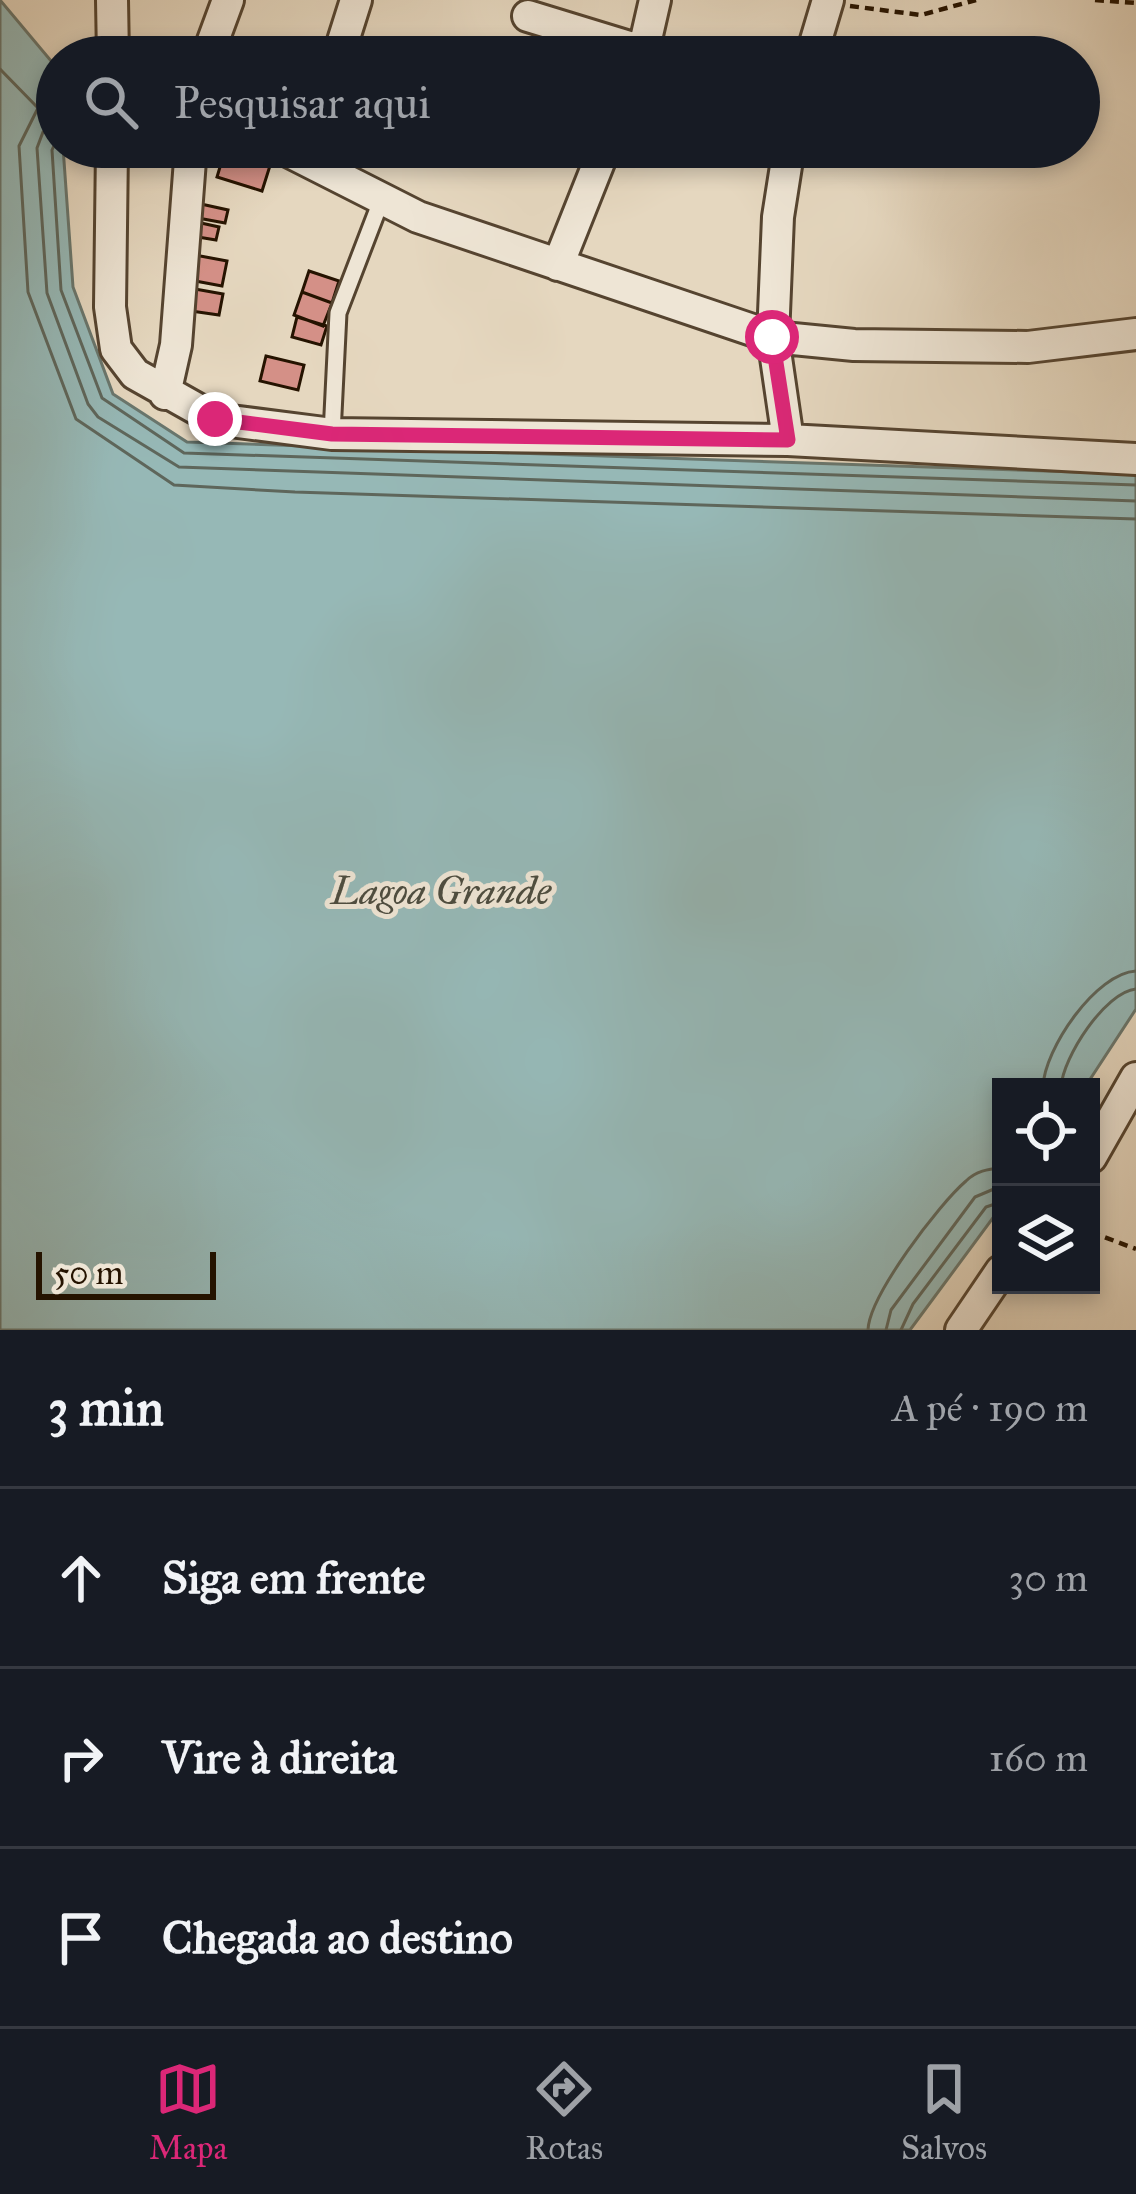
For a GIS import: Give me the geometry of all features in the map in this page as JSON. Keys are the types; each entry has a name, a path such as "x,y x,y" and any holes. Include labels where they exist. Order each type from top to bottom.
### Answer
{"street":[{"path":"112,0 113,36"},
{"path":"215,36 228,0"},
{"path":"345,36 356,0"},
{"path":"652,36 655,0"},
{"path":"816,36 823,1"},
{"path":"528,16 592,36"},
{"path":"112,168 112,333 116,349 135,374 215,419 332,434 788,440 1136,459"},
{"path":"165,394 176,345 189,168"},
{"path":"326,168 381,201 772,337 854,345 1028,347 1136,334"},
{"path":"558,265 597,168"},
{"path":"786,168 778,217 772,337 788,440"},
{"path":"1100,1141 1136,1078"},
{"path":"961,1330 992,1284"}],"lane":[{"path":"332,434 338,314 381,201"}],"path":[{"path":"823,1 921,15 976,0"},
{"path":"1095,0 1136,3"},
{"path":"1100,1235 1136,1249"}],"water":[{"name":"Lagoa Grande","path":"0,0 36,43 36,168 64,168 73,287 113,394 187,442 1136,474 1136,1009 1091,1078 992,1078 992,1219 910,1330 0,1330"}],"building":[{"path":"220,168 269,168 262,191 217,177"},
{"path":"201,204 228,210 225,223 198,218"},
{"path":"201,223 219,227 216,240 198,237"},
{"path":"195,255 227,261 222,286 190,280"},
{"path":"309,271 339,281 332,303 302,292"},
{"path":"195,289 223,294 219,315 191,311"},
{"path":"302,292 332,303 323,326 294,315"},
{"path":"297,317 327,326 321,345 292,337"},
{"path":"266,356 304,365 298,390 260,381"}],"route":[{"path":"215,419 332,434 788,440 772,337"}]}
